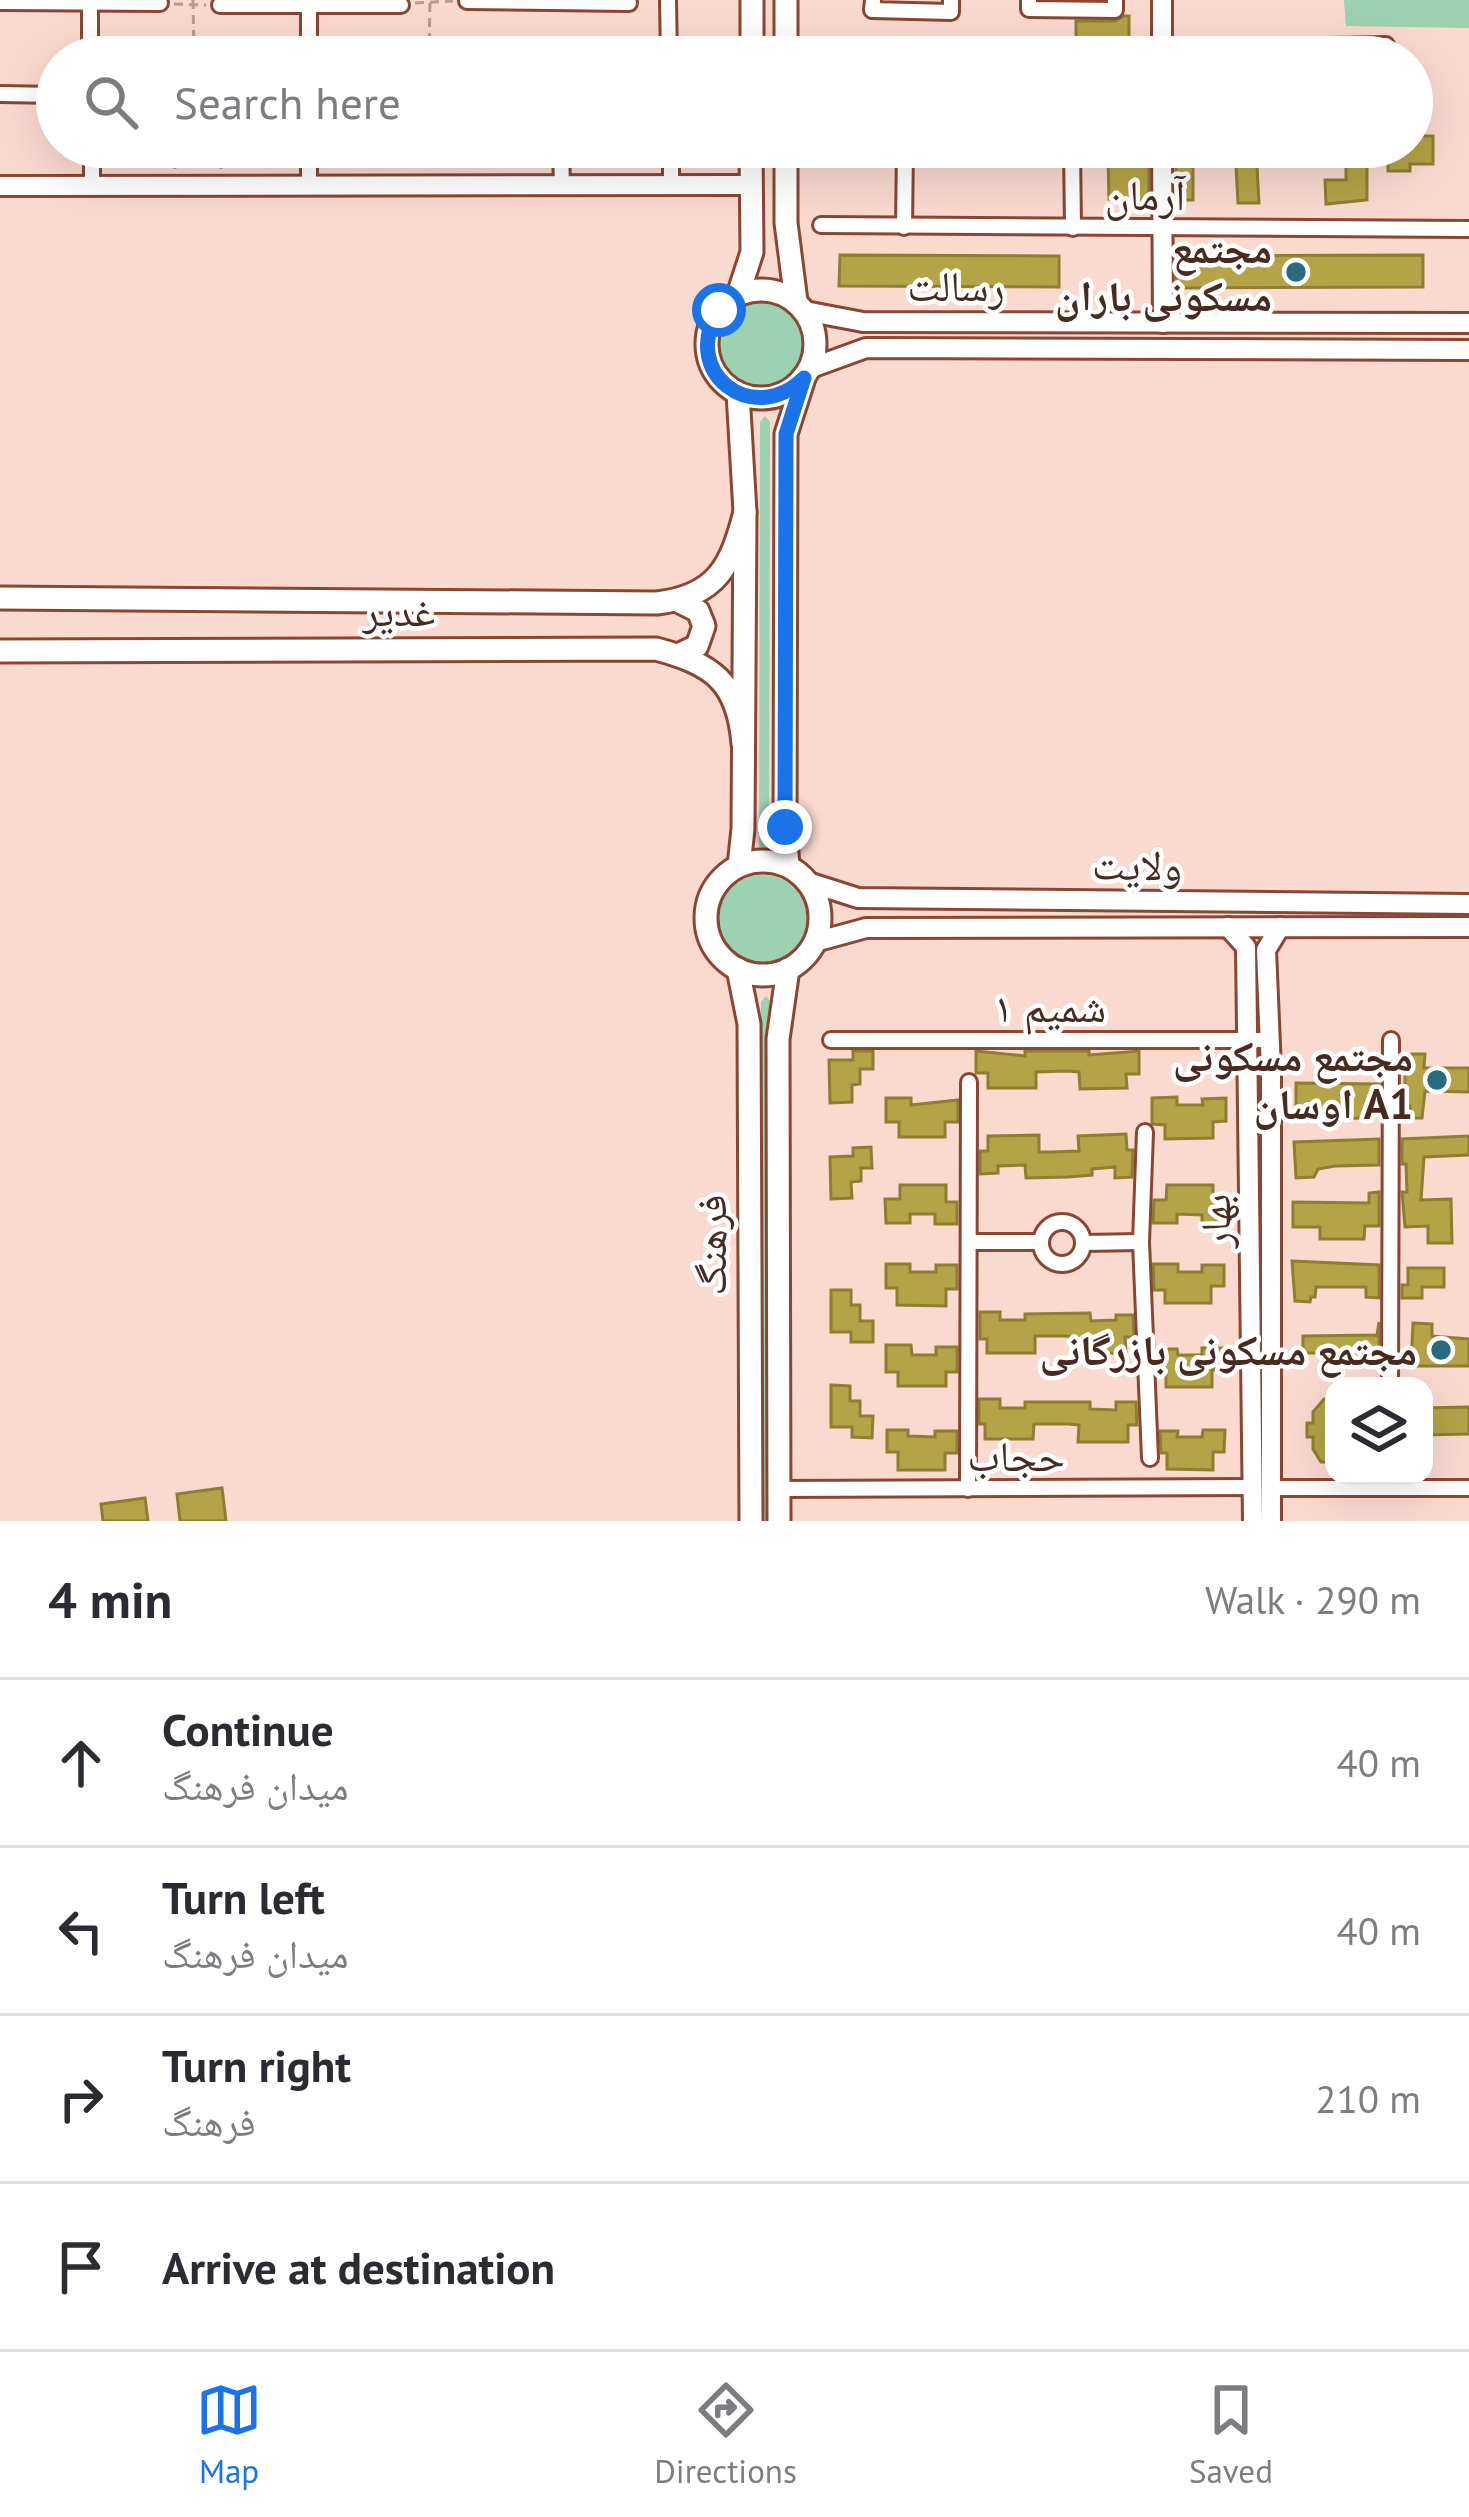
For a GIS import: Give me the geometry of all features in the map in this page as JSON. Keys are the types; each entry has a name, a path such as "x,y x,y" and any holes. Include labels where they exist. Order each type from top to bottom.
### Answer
{"main road":[{"path":"752,0 752,36"},
{"path":"786,0 786,36"},
{"path":"751,168 752,252 738,295 712,320 707,344 718,378 737,393 773,397 807,373"},
{"path":"786,168 786,224 801,306 815,332 786,434 788,866"},
{"path":"738,295 761,290 801,306"},
{"path":"737,393 745,512 739,866"},
{"path":"678,601 699,593 719,576 733,553 745,512"},
{"name":"غدیر","path":"0,598 678,601"},
{"path":"678,601 698,611 704,626 697,646 678,655"},
{"name":"غدیر","path":"0,651 656,649 703,666 731,691 743,744"},
{"path":"764,860 788,866 815,893 821,918 815,942 788,969 763,975 738,969 712,942 706,918 712,893 739,866 764,860"},
{"name":"فرهنگ","path":"738,969 749,1024 751,1521"},
{"name":"فرهنگ","path":"779,1521 778,1040 788,969"}],"street":[{"path":"466,2 560,0"},
{"path":"668,0 669,36"},
{"path":"873,0 872,10 951,12 951,0"},
{"path":"1029,0 1029,9 1115,10 1115,0"},
{"path":"1162,0 1162,36"},
{"path":"90,1 90,36"},
{"path":"0,2 160,3"},
{"path":"308,36 309,2"},
{"path":"466,2 629,3"},
{"path":"220,5 401,5"},
{"path":"0,94 36,94"},
{"path":"92,168 92,186"},
{"path":"309,168 309,186"},
{"path":"562,168 562,187"},
{"path":"671,168 671,185"},
{"path":"904,227 905,168"},
{"path":"1072,168 1073,228"},
{"path":"1162,168 1163,323"},
{"path":"0,185 751,185"},
{"name":"آرمان","path":"821,225 1469,229"},
{"name":"رسالت","path":"801,306 862,322 1469,323"},
{"name":"رسالت","path":"807,373 866,348 1469,350"},
{"name":"ولایت","path":"808,882 858,898 1469,904"},
{"name":"بهار","path":"1228,927 1246,946 1262,1488 1271,1521"},
{"name":"بهار","path":"1253,1521 1262,1488 1270,1040 1266,950 1280,927"},
{"name":"ولایت","path":"815,942 866,928 1469,927"},
{"name":"شمیم ۱","path":"830,1040 1270,1040"},
{"path":"1390,1377 1391,1040"},
{"path":"968,1489 969,1082"},
{"path":"1145,1132 1141,1242 1150,1458"},
{"path":"1040,1241 1052,1224 1062,1222 1072,1225 1083,1243"},
{"path":"969,1242 1040,1241"},
{"path":"1040,1241 1044,1256 1057,1264 1072,1262 1083,1243"},
{"path":"1083,1243 1141,1242"},
{"name":"حجاب","path":"779,1489 1326,1485"},
{"name":"حجاب","path":"1430,1485 1469,1488"}],"path":[{"path":"401,5 430,0 466,2"},
{"path":"430,0 430,36"},
{"path":"160,3 220,5"},
{"path":"194,3 194,36"},
{"path":"175,168 175,175"},
{"path":"430,168 430,187"}],"green space":[{"path":"1344,0 1469,0 1469,28 1346,26"},
{"path":"762,299 779,302 793,312 803,326 803,360 793,374 779,384 762,387 745,384 731,374 721,360 718,343 721,326 731,312 745,302"},
{"path":"765,416 770,422 769,849 764,855 759,849 760,422"},
{"path":"763,875 780,878 794,888 804,902 804,936 794,950 780,960 763,963 746,960 732,950 722,936 719,919 722,902 732,888 746,878"},
{"path":"766,996 771,1002 770,1521 760,1521 761,1002"}],"building":[{"path":"1129,16 1129,36 1076,36 1076,21 1115,21"},
{"path":"1108,168 1149,168 1149,200 1109,199"},
{"path":"1176,168 1193,168 1193,200 1176,200"},
{"path":"1236,168 1257,168 1259,203 1238,203"},
{"path":"1346,168 1367,168 1367,200 1326,204 1325,180 1346,180"},
{"path":"840,255 1059,256 1059,287 839,286"},
{"name":"مجتمع مسکونی باران","path":"1423,255 1423,287 1176,288 1176,256"},
{"path":"853,1051 873,1051 873,1069 860,1069 860,1084 852,1085 852,1102 830,1103 829,1060 853,1060"},
{"path":"976,1051 1025,1056 1025,1051 1089,1051 1089,1055 1139,1051 1139,1074 1126,1074 1127,1088 1080,1089 1079,1072 1067,1071 1036,1072 1036,1088 988,1088 988,1073 976,1073"},
{"name":"مجتمع مسکونی اوسان A1","path":"1412,1054 1425,1054 1424,1068 1469,1068 1469,1092 1425,1091 1422,1118 1411,1118 1410,1106 1405,1106 1405,1065 1412,1065"},
{"path":"1296,1083 1380,1084 1380,1102 1366,1102 1366,1118 1320,1119 1320,1108 1296,1108"},
{"path":"1177,1097 1177,1105 1203,1105 1202,1099 1226,1098 1226,1121 1213,1122 1213,1138 1165,1139 1165,1125 1152,1124 1152,1098"},
{"path":"886,1098 911,1098 911,1105 958,1100 958,1122 945,1122 945,1137 899,1137 899,1122 886,1122"},
{"path":"1126,1134 1127,1150 1133,1150 1132,1177 1115,1178 1115,1167 1092,1169 1092,1175 1026,1178 1025,1165 998,1166 998,1173 980,1174 980,1151 988,1151 988,1136 1039,1135 1039,1152 1051,1152 1079,1151 1078,1136"},
{"path":"1469,1136 1469,1155 1424,1157 1421,1200 1451,1199 1452,1243 1428,1243 1428,1226 1405,1227 1402,1139"},
{"path":"1379,1139 1379,1165 1335,1166 1318,1169 1314,1177 1296,1178 1294,1142"},
{"path":"871,1147 872,1168 861,1168 861,1181 851,1182 852,1198 831,1199 830,1157 853,1156 853,1148"},
{"path":"900,1185 946,1185 946,1202 957,1202 957,1224 935,1224 935,1214 910,1214 910,1223 886,1223 885,1199 900,1199"},
{"path":"1167,1185 1213,1185 1213,1200 1224,1200 1224,1223 1202,1223 1202,1215 1177,1214 1177,1223 1153,1223 1154,1200 1166,1200"},
{"path":"1379,1192 1379,1226 1365,1226 1364,1239 1320,1239 1320,1227 1293,1227 1293,1202 1369,1203 1369,1193"},
{"path":"1292,1261 1379,1265 1379,1298 1366,1297 1366,1287 1316,1287 1310,1302 1295,1301"},
{"path":"886,1264 910,1264 910,1272 936,1272 936,1265 957,1265 957,1289 946,1289 946,1306 897,1305 897,1288 886,1288"},
{"path":"1153,1264 1178,1264 1178,1272 1202,1272 1202,1265 1224,1265 1224,1286 1211,1286 1211,1303 1165,1303 1165,1290 1154,1290"},
{"path":"1408,1268 1444,1268 1444,1287 1422,1287 1422,1298 1402,1298"},
{"path":"831,1290 851,1290 851,1305 860,1305 860,1321 873,1321 873,1342 851,1342 851,1332 831,1332"},
{"path":"980,1312 1000,1312 1000,1320 1025,1320 1025,1314 1090,1313 1091,1321 1133,1315 1134,1337 1125,1337 1126,1353 1080,1354 1080,1338 1035,1336 1035,1353 987,1353 987,1339 980,1339"},
{"path":"1379,1322 1379,1354 1371,1354 1371,1363 1358,1363 1358,1353 1303,1353 1303,1336 1377,1335"},
{"name":"مجتمع مسکونی بازرگانی","path":"1413,1323 1432,1324 1432,1336 1469,1339 1469,1366 1411,1366"},
{"path":"886,1345 911,1345 912,1355 936,1355 936,1347 957,1347 957,1372 946,1372 946,1386 898,1386 898,1372 886,1372"},
{"path":"1202,1348 1225,1348 1225,1370 1212,1370 1212,1387 1166,1387 1166,1372 1158,1372 1157,1349 1202,1355"},
{"path":"831,1385 850,1386 850,1401 860,1401 860,1416 873,1416 872,1438 852,1437 852,1427 831,1427"},
{"path":"979,1399 1000,1399 1000,1408 1025,1408 1025,1402 1090,1402 1090,1409 1116,1410 1116,1402 1136,1402 1137,1425 1128,1425 1128,1442 1078,1442 1079,1425 1068,1424 1034,1424 1033,1439 985,1439 985,1424 979,1424"},
{"path":"1325,1399 1325,1462 1313,1449 1313,1437 1307,1437 1313,1412"},
{"path":"1469,1407 1469,1434 1433,1435 1433,1408"},
{"path":"887,1430 935,1437 935,1431 957,1431 957,1453 945,1453 945,1470 898,1470 898,1452 887,1452"},
{"path":"1203,1430 1225,1430 1224,1452 1213,1452 1213,1470 1167,1469 1160,1431 1202,1437"},
{"path":"222,1488 226,1521 180,1521 177,1494"},
{"path":"145,1498 148,1521 103,1521 101,1504"}],"place":[{"name":"مجتمع مسکونی باران","path":"1296,272"},
{"name":"مجتمع مسکونی اوسان A1","path":"1437,1080"},
{"name":"مجتمع مسکونی بازرگانی","path":"1441,1350"}],"route":[{"path":"719,310 708,332 708,356 727,387 761,399 785,393 804,378 786,434 785,827"}]}
